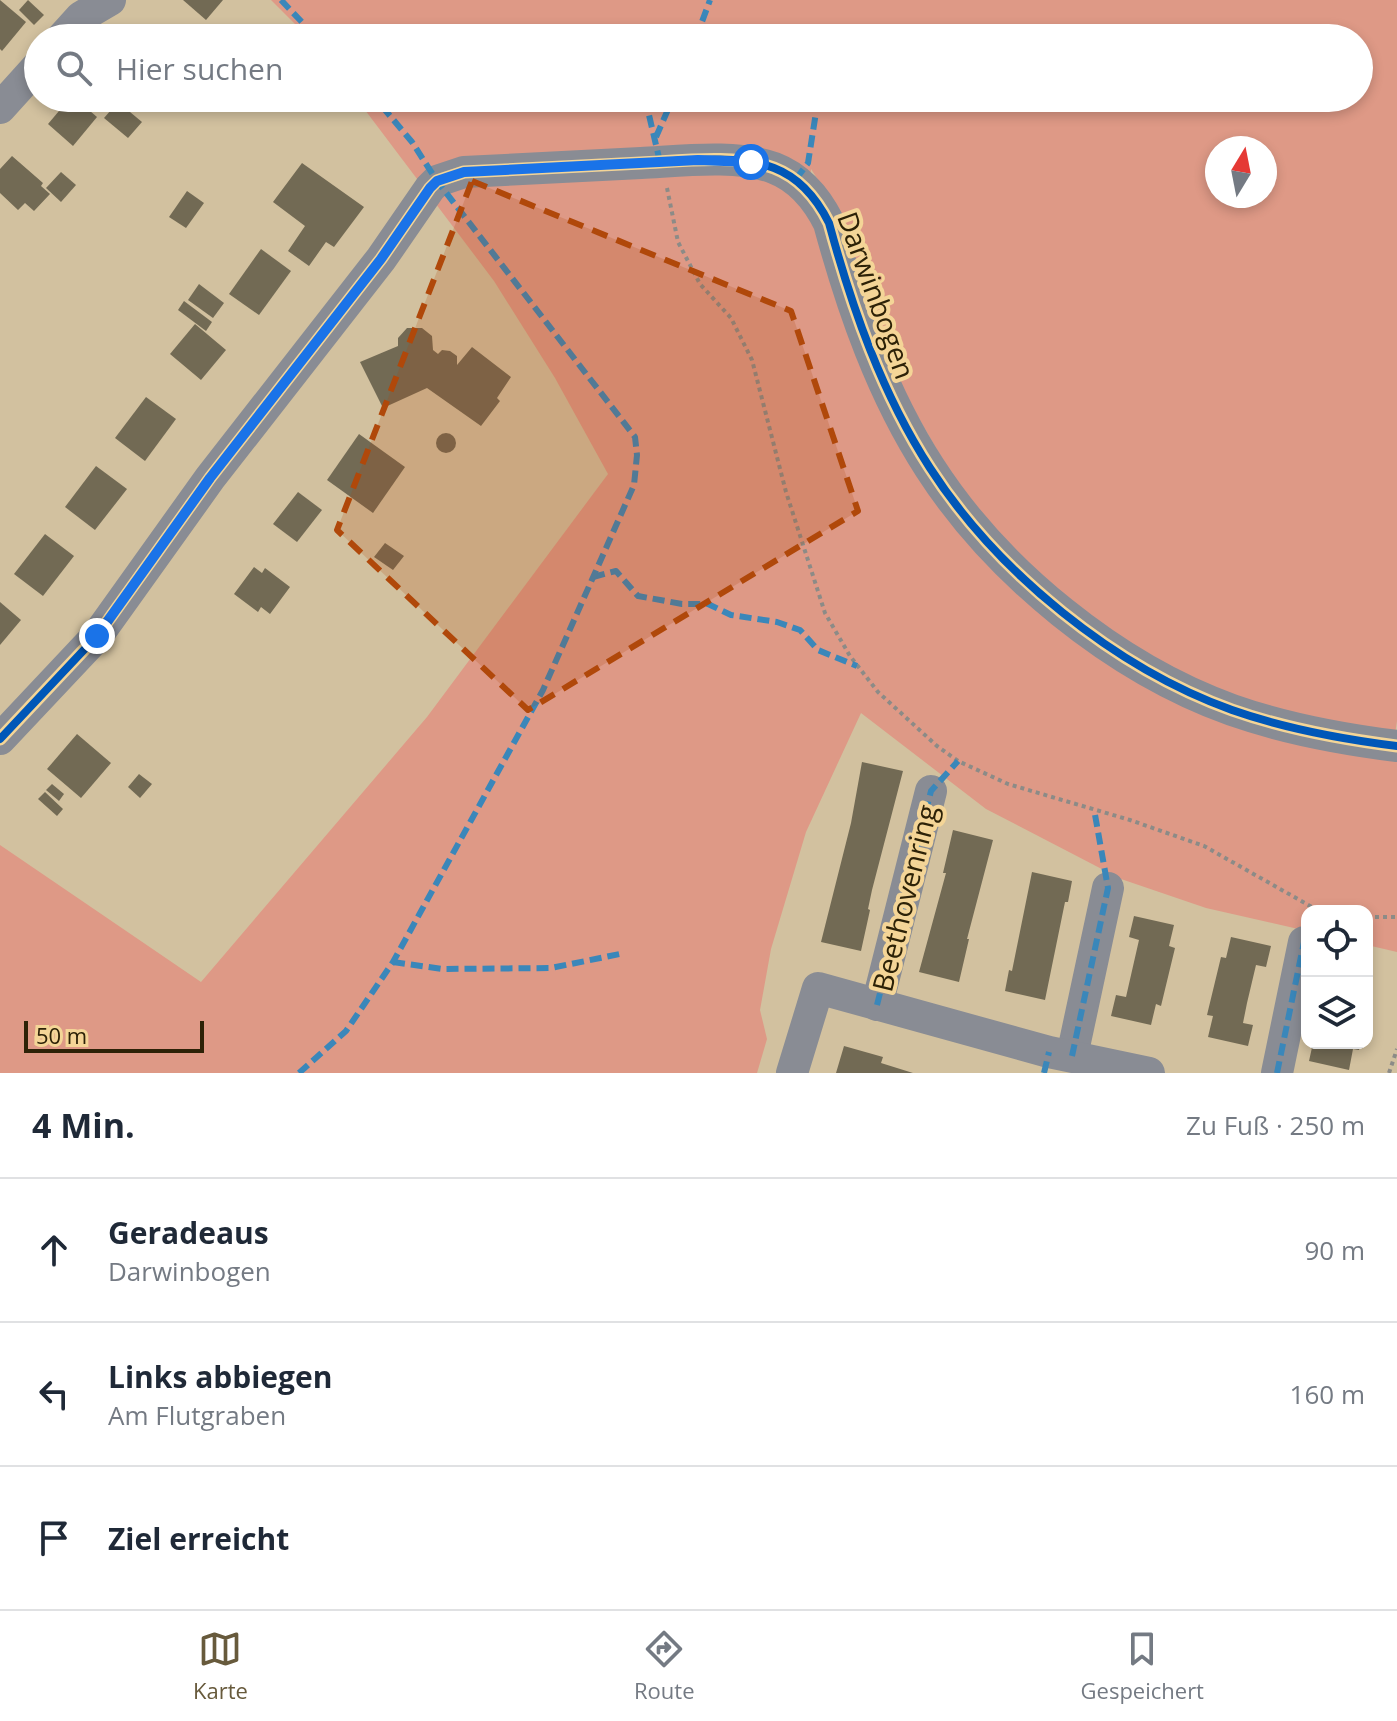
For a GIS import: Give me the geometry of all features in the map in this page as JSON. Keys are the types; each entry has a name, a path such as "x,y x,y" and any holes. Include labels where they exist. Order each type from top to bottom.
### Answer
{"street":[{"path":"75,24 110,0"},
{"path":"0,108 24,81"},
{"name":"Darwinbogen","path":"0,739 97,636 210,478 381,259 437,181 464,172 698,160 762,165 796,179 820,206 829,223 872,358 923,456 955,503 1005,561 1064,613 1118,653 1190,692 1230,709 1339,739 1397,746"},
{"name":"Beethovenring","path":"877,1005 931,791"},
{"path":"1055,1060 1108,888"},
{"path":"1277,1073 1301,957"},
{"name":"Beethovenring","path":"792,1073 818,988 1055,1060 1149,1073"}],"path":[{"path":"660,162 678,242 700,284 731,318 752,360 786,492 825,613 850,656 878,692 958,761 1008,784 1130,820 1204,846 1308,905"},
{"path":"1373,917 1397,917"},
{"path":"1389,1073 1397,1049"}],"highlighted area":[{"path":"472,181 791,311 858,511 528,710 337,530"}],"shaded area":[{"path":"271,0 1397,0 1395,734 1277,712 1195,681 1073,605 1014,553 964,497 882,354 829,197 811,169 807,213 859,364 1056,620 1336,750 1397,762 1397,952 1373,946 1373,905 1301,905 1301,930 1206,908 1121,879 986,809 861,713 806,832 771,949 760,1010 767,1039 757,1073 0,1073 0,845 201,982 427,717 608,474 555,378 494,281 367,112 1373,112 1373,24 295,24"}],"building":[{"path":"0,0 26,22 2,51"},
{"path":"28,0 44,15 33,24 19,10"},
{"path":"183,0 223,0 206,20"},
{"path":"58,112 91,112 97,117 73,146 48,124"},
{"path":"109,112 130,112 142,122 128,138 104,118"},
{"path":"12,156 43,183 41,186 50,194 34,211 25,203 18,210 0,193 0,169"},
{"path":"302,163 364,207 334,247 326,242 309,266 288,251 305,226 273,202"},
{"path":"61,172 76,185 61,202 46,188"},
{"path":"187,191 204,203 186,228 169,217"},
{"path":"261,249 291,271 259,315 229,294"},
{"path":"199,284 224,303 213,318 188,300"},
{"path":"184,301 212,322 206,331 178,310"},
{"path":"195,324 226,350 201,380 170,354"},
{"path":"407,328 422,328 432,336 433,350 438,354 442,350 450,351 457,356 457,365 472,347 511,377 497,398 500,401 481,426 427,388 383,408 360,362 398,346 398,338"},
{"path":"146,397 176,419 145,461 115,438"},
{"path":"446,433 453,436 456,443 453,450 446,453 439,450 436,443 439,436"},
{"path":"359,434 405,467 373,513 327,480"},
{"path":"96,466 127,489 95,530 65,507"},
{"path":"298,492 322,510 297,542 273,524"},
{"path":"45,534 74,556 43,596 14,574"},
{"path":"385,543 404,556 393,570 374,557"},
{"path":"254,567 262,573 265,568 290,587 270,614 261,607 258,612 234,594"},
{"path":"0,602 21,620 0,645"},
{"path":"77,734 111,763 81,798 47,769"},
{"path":"862,762 903,771 872,890 861,951 821,942 851,823"},
{"path":"139,774 152,784 140,798 128,787"},
{"path":"52,784 64,794 59,801 46,790"},
{"path":"45,792 63,809 57,816 38,799"},
{"path":"953,830 993,840 959,982 919,972 946,873 943,873"},
{"path":"1032,872 1072,881 1045,1000 1005,991 1009,970 1012,971"},
{"path":"1134,916 1174,925 1169,946 1175,948 1161,1006 1156,1004 1151,1025 1111,1016 1116,995 1126,997 1139,940 1129,937"},
{"path":"1231,937 1271,946 1266,967 1256,965 1247,1003 1243,1023 1253,1025 1248,1046 1208,1037 1213,1016 1207,1015 1221,957 1226,958"},
{"path":"844,1046 883,1057 881,1063 913,1073 836,1073"},
{"path":"1312,1049 1353,1049 1349,1070 1309,1061"}],"marked path":[{"path":"281,0 304,24"},
{"path":"701,24 710,0"},
{"path":"299,1073 346,1031 393,962 543,690 634,485 637,455 635,437 387,112"},
{"path":"648,112 660,162"},
{"path":"656,137 667,112"},
{"path":"796,179 808,163 816,112"},
{"path":"593,577 616,571 638,596 682,604 708,604 731,615 777,622 800,630 818,650 857,666"},
{"path":"877,1005 931,791 958,761"},
{"path":"1072,1056 1108,888 1094,809"},
{"path":"393,962 443,969 551,968 620,954"},
{"path":"1277,1073 1301,957"},
{"path":"1044,1073 1049,1052"}],"cycle path":[{"path":"0,739 97,636 210,478 381,259 437,181 464,172 709,160 743,161 774,168 800,183 813,198 829,223 870,350 913,440 957,507 989,544 1062,612 1145,669 1188,692 1232,710 1314,732 1397,746"}],"route":[{"path":"97,636 210,478 381,259 437,181 464,172 698,160 751,162"}]}
